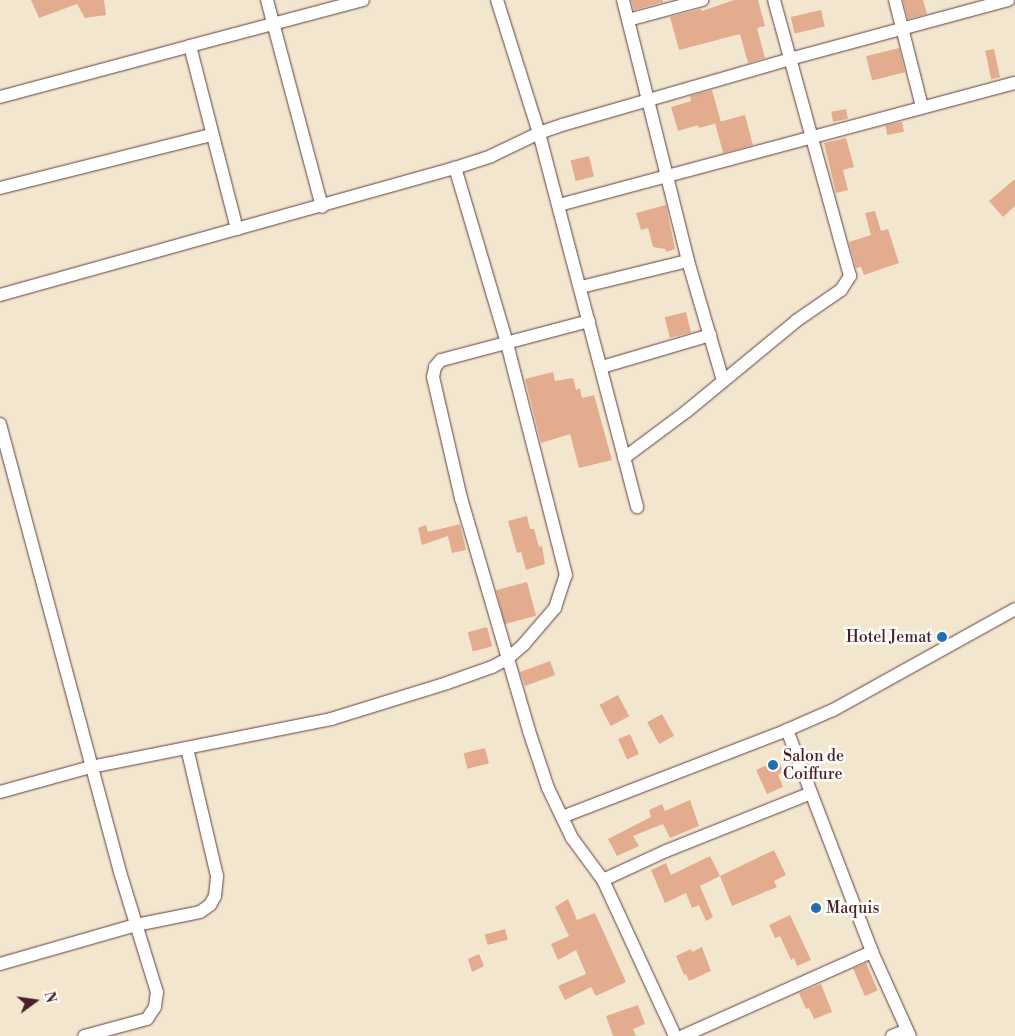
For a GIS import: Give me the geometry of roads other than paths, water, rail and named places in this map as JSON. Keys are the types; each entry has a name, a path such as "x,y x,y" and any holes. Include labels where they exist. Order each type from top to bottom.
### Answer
{"street":[{"path":"267,0 322,206"},
{"path":"0,97 363,0"},
{"path":"497,0 539,133 559,205 637,507"},
{"path":"623,0 688,261 723,381"},
{"path":"628,20 702,0"},
{"path":"624,458 687,411 796,321 840,290 850,276 774,0"},
{"path":"895,0 922,107"},
{"path":"0,295 455,168 491,156 539,133 790,59 1008,0"},
{"path":"190,46 236,229"},
{"path":"559,205 1015,83"},
{"path":"0,188 211,135"},
{"path":"0,792 91,767 331,719 483,670 507,659 524,644 555,608 566,575 507,343 455,168"},
{"path":"581,287 688,261"},
{"path":"589,321 442,360 435,367 433,377 461,498 507,659 545,780 572,838 603,880 675,1036"},
{"path":"602,368 710,335"},
{"path":"0,424 4,460 76,702 91,767 157,992 155,1007 147,1018 113,1032 84,1036"},
{"path":"562,817 787,730 833,710 1015,609"},
{"path":"787,730 872,952 909,1033 892,1036"},
{"path":"0,964 136,925 200,912 210,905 215,896 217,876 187,748"},
{"path":"603,880 666,851 811,793"},
{"path":"683,1036 872,952"}],"place":[{"name":"Hotel Jemat","path":"942,637"},
{"name":"Salon de Coiffure","path":"773,765"},
{"name":"Maquis","path":"816,908"}]}
